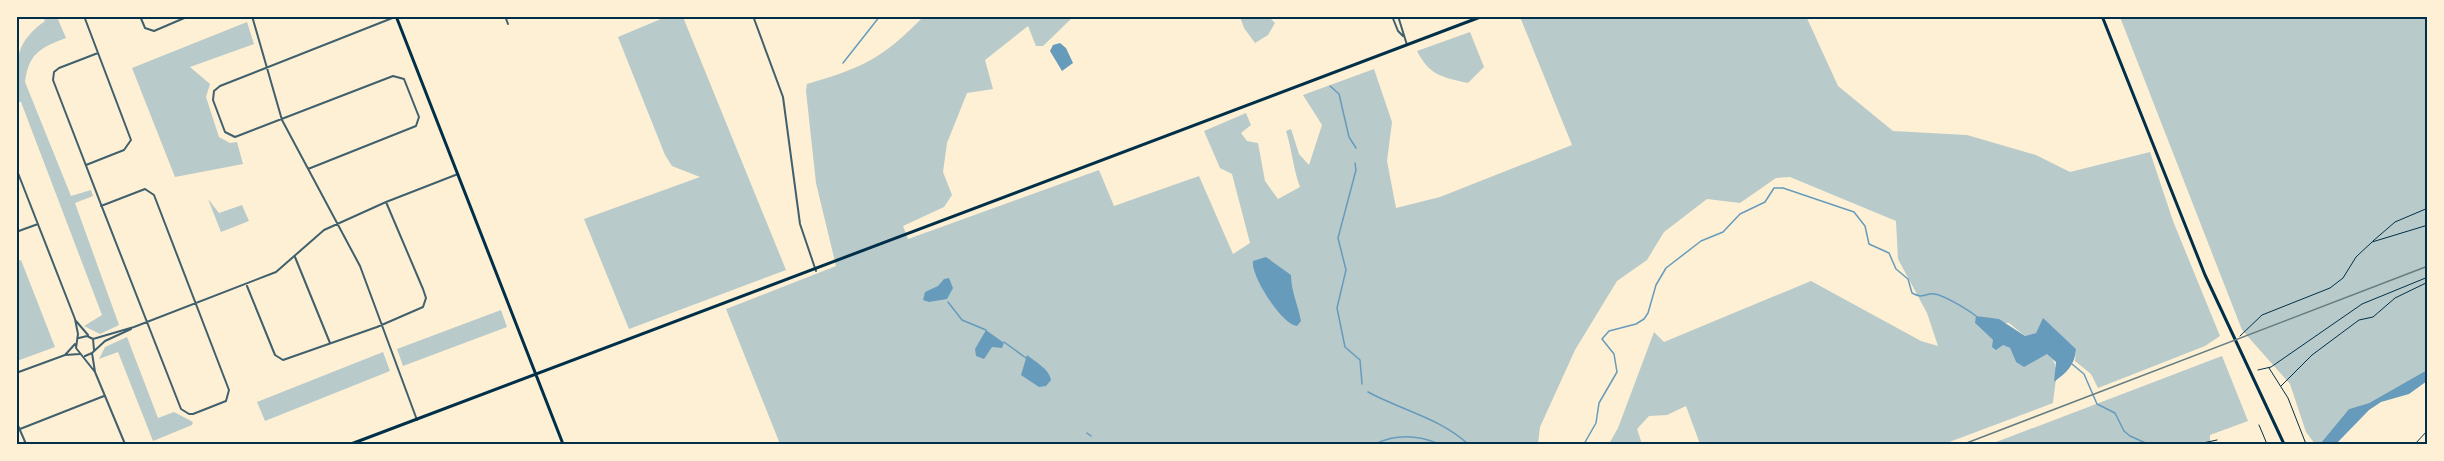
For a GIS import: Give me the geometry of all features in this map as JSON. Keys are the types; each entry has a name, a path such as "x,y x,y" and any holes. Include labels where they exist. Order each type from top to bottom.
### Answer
{"main road":[{"path":"351,444 537,376 1483,16"},
{"path":"2102,16 2205,275 2284,444"},
{"path":"396,17 563,444"}],"street":[{"path":"84,16 131,140 124,150 86,165"},
{"path":"140,16 145,28 154,31 189,16"},
{"path":"252,16 282,120 360,266 417,420"},
{"path":"505,16 508,24"},
{"path":"753,16 783,97 800,224 816,270"},
{"path":"1392,16 1398,31 1403,36"},
{"path":"1398,16 1407,45"},
{"path":"308,169 416,126 419,117 405,81 399,76 393,76 282,120 232,137 225,132 213,100 214,91 219,86 396,17"},
{"path":"98,53 59,68 53,77 101,206 183,411 193,414 222,403 228,398 229,390 150,190 142,190 101,206"},
{"path":"16,168 75,319 76,342 82,355 95,372 124,444 119,444"},
{"path":"16,373 65,355 82,355 93,352 105,341 134,327 276,272 324,230 386,202 458,174"},
{"path":"247,285 278,358 283,360 383,325 423,307 426,298 386,202"},
{"path":"16,232 38,224"},
{"path":"295,257 330,344"},
{"path":"75,319 92,338 95,372"},
{"path":"65,355 83,336 92,338 134,327"},
{"path":"20,429 105,396"},
{"path":"16,421 26,444"}],"path":[{"path":"2235,340 2262,315 2330,288 2343,278 2356,257 2395,222 2427,208"},
{"path":"2372,242 2427,225"},
{"path":"2258,370 2269,368 2362,304 2427,277"},
{"path":"2281,386 2312,356 2359,321 2373,317 2388,303 2427,282"},
{"path":"2269,368 2281,386 2306,444"},
{"path":"2259,425 2267,444"},
{"path":"2415,444 2427,430"},
{"path":"2198,444 2217,440"}],"shaded area":[{"path":"668,16 683,17 786,270 629,329 584,219 700,177 672,166 665,155 618,37"},
{"path":"1806,16 1838,86 1893,131 1967,135 2036,155 2070,172 2150,152 2173,221 2220,336 2205,346 2098,388 2091,374 2075,361 2076,349 2043,319 2036,333 2025,336 2009,323 1975,323 1993,340 2010,348 2016,362 2047,354 2052,358 2056,369 2053,403 1944,444 1700,444 1686,406 1667,415 1649,416 1637,429 1642,444 1609,444 1618,428 1654,332 1664,342 1811,281 1921,341 1938,346 1927,313 1898,259 1896,221 1790,177 1776,178 1740,203 1707,199 1664,232 1647,260 1617,281 1575,350 1540,427 1538,444 780,444 726,309 836,266 816,183 807,84 843,73 870,60 895,43 923,17 1080,17 1071,19 1043,46 1036,46 1028,26 985,60 993,89 967,93 947,143 943,172 952,195 944,207 903,226 908,239 1099,170 1114,206 1199,176 1233,254 1250,243 1232,174 1220,168 1204,131 1246,113 1251,125 1241,133 1247,141 1258,143 1265,181 1278,199 1300,187 1286,131 1291,129 1299,154 1309,165 1322,125 1303,95 1374,69 1392,122 1387,161 1396,208 1440,197 1572,145 1520,17"},
{"path":"43,17 57,17 66,38 37,53 29,64 25,82 71,196 91,190 93,196 75,203 119,325 100,334 84,326 102,315 21,102 17,102 16,77 21,47 34,30 45,21"},
{"path":"1240,17 1269,17 1275,23 1268,35 1255,43 1244,28"},
{"path":"2120,17 2427,17 2427,370 2369,403 2349,409 2320,444 2315,444 2306,432 2290,384 2242,330"},
{"path":"247,22 254,44 190,67 210,84 206,97 219,137 230,143 237,142 243,164 175,177 132,68"},
{"path":"1470,32 1484,67 1468,83 1432,71 1417,51"},
{"path":"208,199 219,213 242,205 249,221 221,232"},
{"path":"21,260 55,347 17,361 16,261"},
{"path":"501,310 507,327 403,366 397,349"},
{"path":"127,337 158,418 174,412 193,422 192,425 153,441 118,352 99,359 105,347"},
{"path":"383,352 390,371 265,421 257,402"},
{"path":"2222,356 2248,421 2210,435 2210,444 1991,444"}],"water":[{"path":"1060,43 1066,48 1073,63 1062,71 1050,51 1053,45"},
{"path":"1266,257 1291,275 1301,321 1297,326 1283,317 1276,309 1256,277 1253,261"},
{"path":"949,278 953,288 947,299 929,302 923,300 925,292"},
{"path":"1976,316 1999,319 2025,336 2036,333 2043,318 2076,349 2072,364 2054,382 2056,362 2047,354 2024,367 2016,362 2010,348 2003,345 1996,350 1992,347 1993,340 1975,323"},
{"path":"986,330 1004,343 1002,348 992,347 984,359 976,356 975,349"},
{"path":"1027,355 1048,373 1051,380 1046,386 1039,387 1021,375"},
{"path":"2427,370 2427,381 2409,394 2381,402 2369,410 2336,444 2320,444 2349,409 2369,403"}],"waterway":[{"path":"843,63 880,16"},
{"path":"1330,86 1339,94 1349,137 1356,148"},
{"path":"1355,163 1356,170 1338,238 1346,270 1337,308 1345,347 1360,360 1362,384"},
{"path":"1584,444 1596,423 1599,403 1617,372 1614,354 1602,339 1609,331 1636,324 1644,319 1656,285 1666,268 1701,241 1723,232 1740,214 1765,202 1774,188 1783,188 1854,212 1865,226 1869,244 1889,253 1896,269 1908,279 1912,293 1919,296 1939,295 1976,316"},
{"path":"948,302 962,320 986,330"},
{"path":"1004,342 1026,358"},
{"path":"2072,364 2084,374 2097,404 2115,413 2124,431 2130,436 2148,444"},
{"path":"1368,392 1445,427 1468,444"},
{"path":"1087,433 1091,436"},
{"path":"1375,444 1399,437 1423,439 1439,444"}],"railway":[{"path":"1964,444 2428,266"}]}
